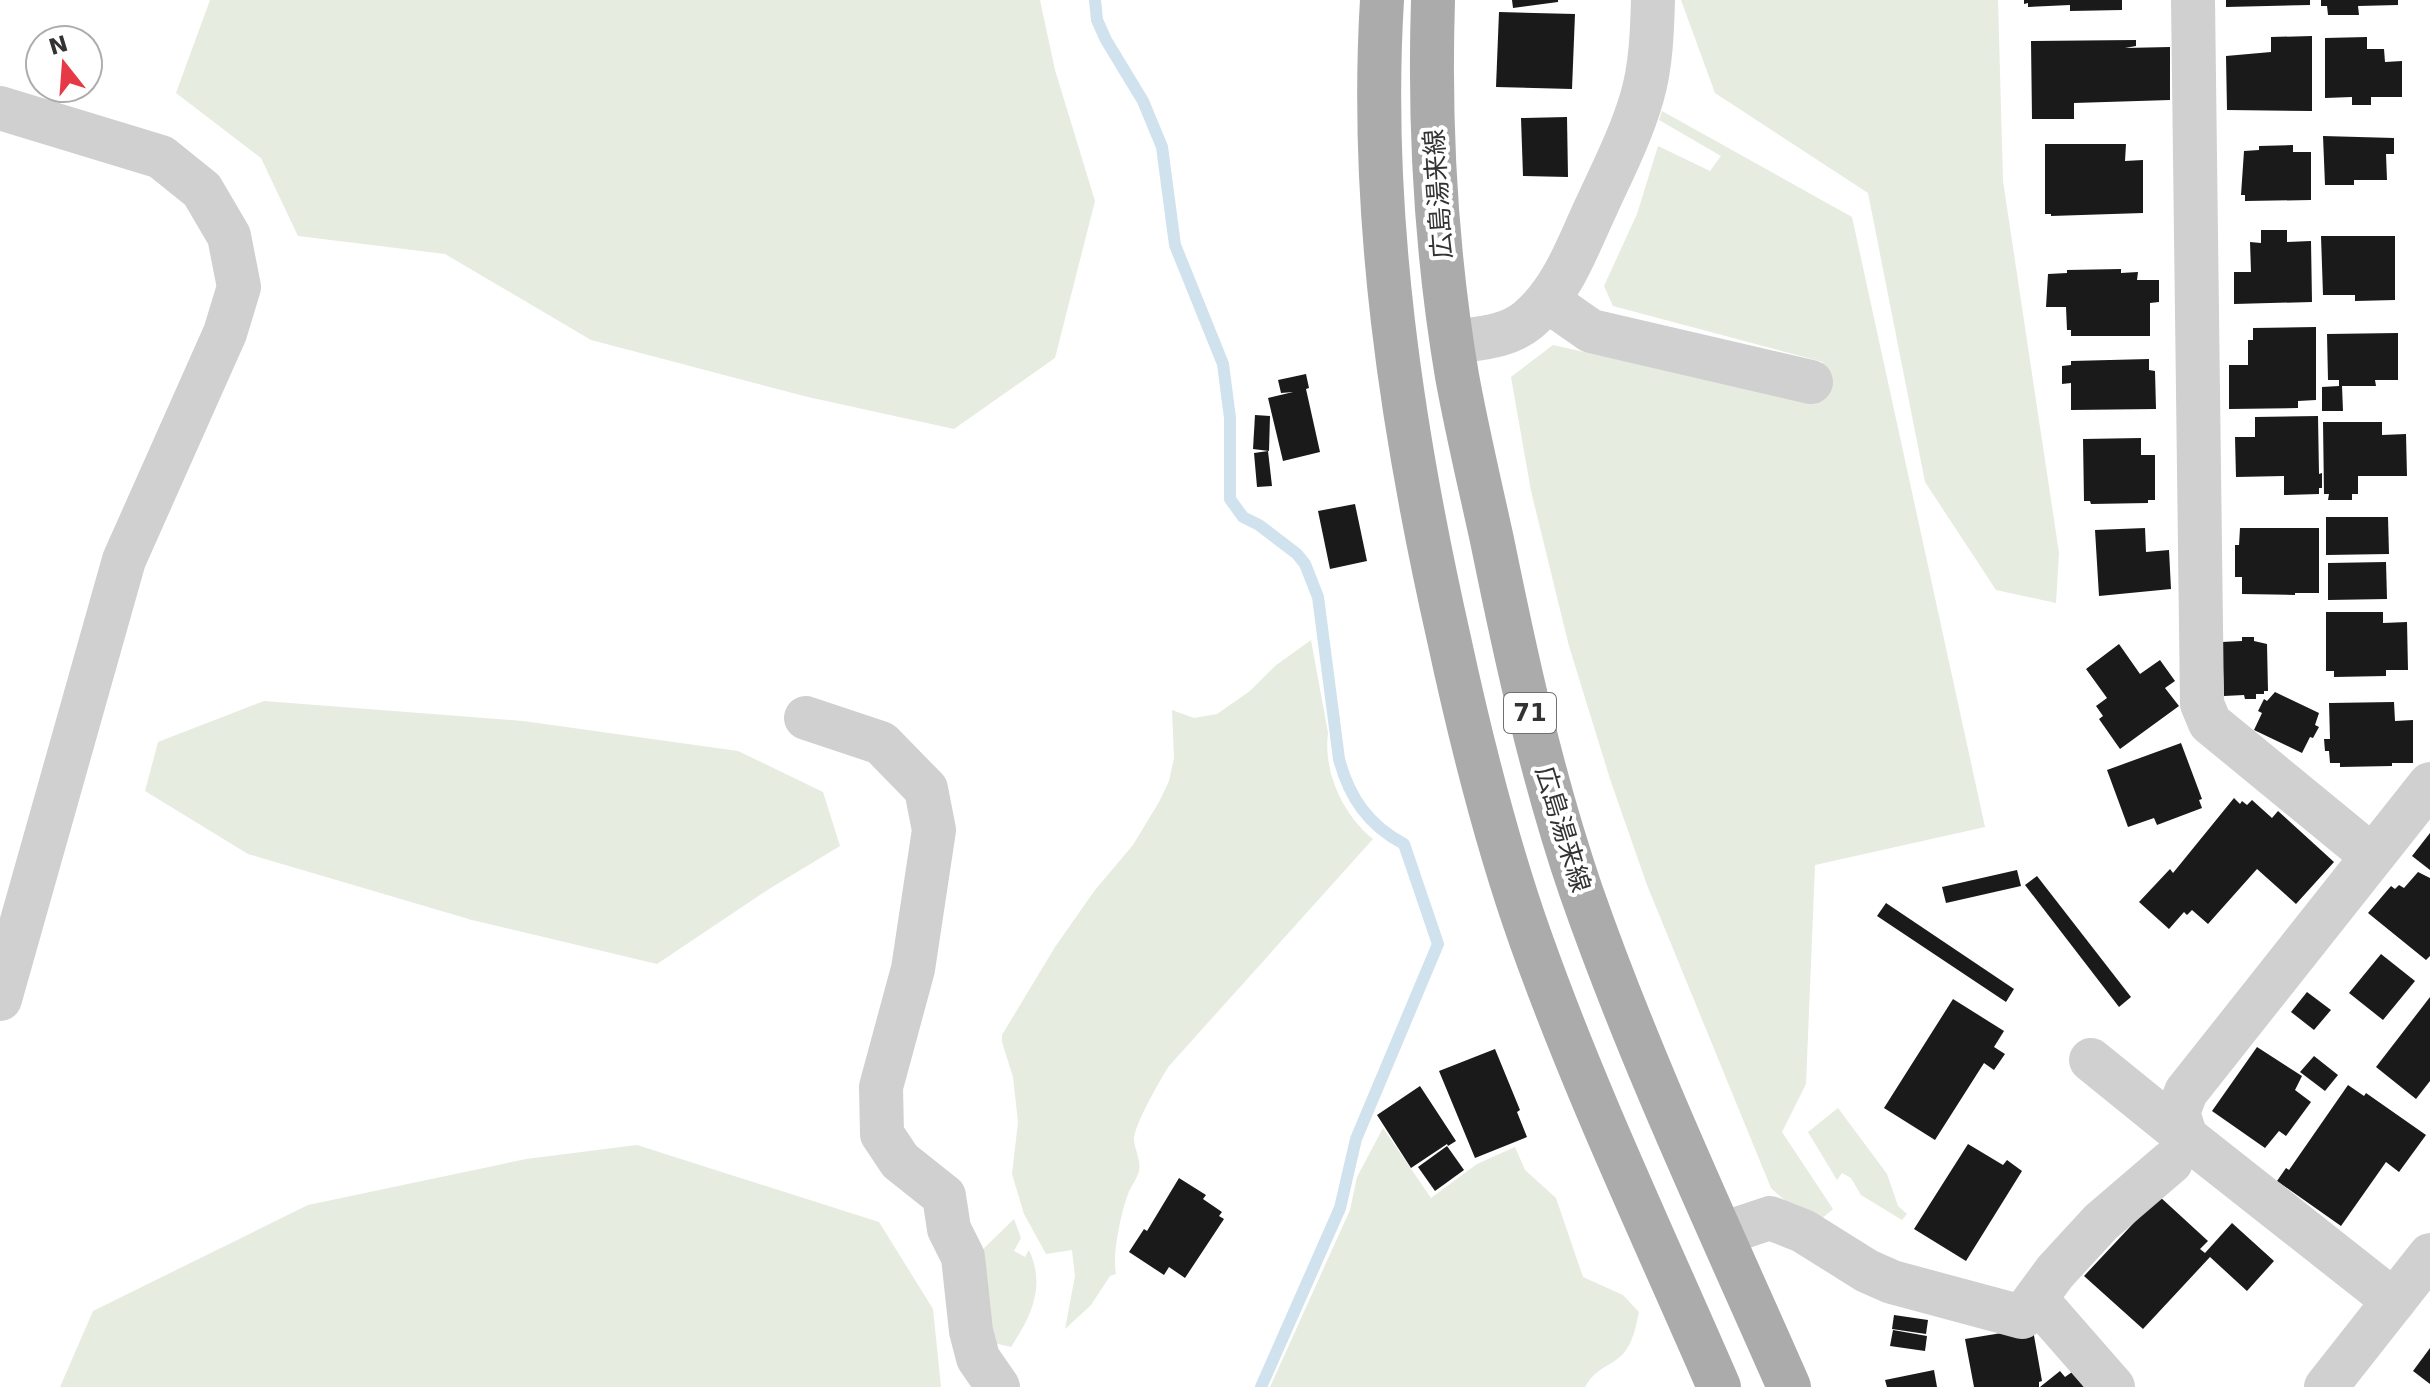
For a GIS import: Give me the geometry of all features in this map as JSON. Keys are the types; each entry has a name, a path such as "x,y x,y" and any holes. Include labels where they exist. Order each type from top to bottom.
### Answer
{"main road":[{"name":"広島湯来線","path":"1382,0 1382,170 1398,359 1430,554 1469,729 1531,941 1576,1055 1719,1387"},
{"name":"広島湯来線","path":"1433,0 1431,63 1435,198 1453,342 1472,455 1516,659 1551,793 1581,891 1631,1023 1789,1387"}],"street":[{"path":"1453,342 1503,335 1529,320 1548,301 1562,279 1624,148 1642,96 1652,41 1653,0"},
{"path":"2193,0 2202,704 2210,723 2372,856"},
{"path":"0,108 161,157 202,190 229,236 239,287 225,333 124,560 0,999"},
{"path":"1548,301 1591,331 1811,382"},
{"path":"806,718 881,743 926,789 934,830 913,969 881,1087 882,1134 900,1161 944,1196 949,1229 963,1257 971,1331 978,1358 998,1387"},
{"path":"1722,1234 1770,1218 1803,1231 1867,1271 1892,1282 2022,1317 2055,1272 2101,1222 2179,1150 2178,1113 2186,1092 2430,784"},
{"path":"2091,1060 2179,1150 2394,1301"},
{"path":"2326,1387 2430,1255"},
{"path":"2036,1299 2113,1387"}],"shaded area":[{"path":"210,0 1040,0 1055,70 1095,201 1055,358 954,429 808,397 591,340 445,254 298,236 261,158 176,93"},
{"path":"1681,0 1998,0 2003,181 2059,553 2056,603 1996,590 1925,482 1868,193 1715,93"},
{"path":"1662,111 1852,217 1985,827 1815,865 1806,1084 1782,1132 1833,1209 1813,1226 1771,1188 1647,885 1569,646 1531,491 1511,377 1553,345 1815,404 1823,362 1613,306 1604,286 1637,214 1658,146 1710,171 1721,156 1659,120"},
{"path":"1311,640 1328,733 1332,777 1344,805 1373,839 1165,1072 1135,1134 1139,1171 1120,1222 1116,1274 1110,1276 1091,1305 1065,1329 1075,1276 1072,1250 1046,1254 1024,1214 1012,1174 1018,1122 1013,1077 1002,1035 1055,947 1095,890 1133,845 1159,802 1169,781 1174,758 1172,710 1194,718 1217,714"},
{"path":"264,701 523,721 738,751 823,792 840,846 657,964 472,920 248,854 145,791 158,742"},
{"path":"1838,1108 1887,1174 1898,1206 1907,1214 1902,1220 1861,1195 1851,1178 1842,1173 1837,1180 1808,1132"},
{"path":"1383,1128 1431,1198 1477,1164 1515,1147 1525,1170 1556,1198 1583,1277 1623,1295 1639,1312 1632,1340 1623,1354 1598,1371 1585,1387 1270,1387 1350,1210 1357,1177"},
{"path":"637,1145 879,1222 933,1309 941,1387 60,1387 93,1311 308,1205 526,1159"},
{"path":"1014,1219 1021,1238 1014,1251 1025,1257 1029,1250 1034,1264 1036,1289 1025,1324 1011,1347 994,1343 979,1253"}],"building":[{"path":"1512,0 1558,0 1558,2 1513,8"},
{"path":"2024,0 2122,0 2122,10 2070,11 2070,5 2028,7"},
{"path":"2226,0 2310,0 2310,5 2226,7"},
{"path":"2321,0 2398,0 2398,5 2358,6 2359,15 2328,15 2327,6 2321,6"},
{"path":"1499,12 1575,14 1572,89 1496,87"},
{"path":"2312,36 2312,111 2227,110 2226,56 2271,52 2271,37"},
{"path":"2367,37 2367,49 2384,49 2385,62 2402,61 2402,97 2371,97 2371,105 2352,105 2352,97 2325,98 2325,38"},
{"path":"2136,40 2136,46 2125,48 2170,47 2170,100 2074,103 2074,119 2032,119 2031,41"},
{"path":"1567,117 1568,177 1523,176 1521,118"},
{"path":"2323,136 2394,138 2394,154 2386,154 2387,180 2354,180 2354,185 2325,185"},
{"path":"2045,144 2126,144 2125,161 2143,160 2143,213 2045,214"},
{"path":"2293,145 2293,152 2311,152 2311,200 2245,201 2245,195 2241,195 2244,151 2259,150 2259,146"},
{"path":"2261,230 2287,230 2287,242 2311,241 2312,302 2234,304 2234,272 2251,272 2250,242 2261,243"},
{"path":"2321,236 2395,236 2395,300 2355,301 2355,295 2323,295"},
{"path":"2121,269 2121,273 2138,272 2137,280 2159,280 2159,302 2150,303 2150,336 2071,336 2071,330 2067,330 2066,307 2046,307 2048,274 2067,273 2067,270"},
{"path":"2316,327 2316,400 2298,401 2298,408 2229,409 2229,365 2248,365 2248,340 2253,340 2253,328"},
{"path":"2398,333 2398,380 2375,380 2376,386 2342,386 2343,411 2322,411 2322,387 2339,386 2339,380 2328,380 2327,334"},
{"path":"2149,359 2149,370 2155,371 2156,409 2071,410 2071,383 2062,384 2062,366 2071,365 2071,361"},
{"path":"1306,374 1309,388 1306,389 1320,452 1283,461 1268,398 1293,392 1281,393 1278,380"},
{"path":"1255,415 1270,416 1269,451 1253,449"},
{"path":"2318,416 2319,474 2322,473 2319,494 2284,495 2284,476 2236,477 2235,437 2255,437 2255,417"},
{"path":"2323,422 2382,422 2382,435 2406,434 2407,476 2358,476 2358,494 2352,494 2352,500 2328,500 2329,494 2324,494"},
{"path":"2141,438 2141,455 2155,455 2155,500 2148,500 2148,503 2091,504 2084,501 2083,439"},
{"path":"1268,451 1272,486 1257,487 1254,453"},
{"path":"1355,504 1367,561 1330,569 1318,511"},
{"path":"2326,517 2388,517 2389,554 2326,555"},
{"path":"2145,528 2146,552 2169,550 2171,589 2099,596 2095,530"},
{"path":"2240,528 2319,528 2319,593 2242,594 2242,577 2235,577 2235,545 2239,545"},
{"path":"2386,562 2387,599 2328,600 2328,563"},
{"path":"2326,612 2383,612 2383,623 2407,622 2408,670 2386,670 2386,676 2334,677 2334,671 2326,671"},
{"path":"2242,637 2254,637 2254,641 2267,644 2268,691 2256,694 2256,699 2245,699 2244,695 2224,696 2222,642 2242,641"},
{"path":"2119,644 2140,674 2160,660 2175,681 2165,688 2179,706 2120,749 2099,719 2103,716 2096,706 2107,698 2086,669"},
{"path":"2275,692 2319,713 2315,725 2319,727 2302,753 2254,730 2264,699 2267,701"},
{"path":"2394,702 2395,721 2413,720 2413,763 2340,767 2340,763 2330,763 2324,739 2330,739 2329,703"},
{"path":"2181,743 2202,799 2199,800 2202,808 2157,825 2154,818 2128,827 2107,770"},
{"path":"2234,798 2240,804 2242,801 2247,805 2252,800 2272,818 2278,811 2334,862 2296,904 2257,869 2208,924 2192,910 2187,915 2184,912 2169,929 2139,902 2170,869 2173,873"},
{"path":"2430,833 2430,870 2412,856"},
{"path":"2017,870 2021,886 1946,903 1942,887"},
{"path":"2418,872 2430,878 2430,956 2426,960 2368,913 2391,886 2404,888"},
{"path":"2037,876 2131,997 2119,1007 2025,885"},
{"path":"1886,903 2014,989 2006,1002 1877,916"},
{"path":"2381,954 2415,981 2383,1020 2349,993"},
{"path":"2307,992 2331,1010 2314,1030 2291,1012"},
{"path":"2430,997 2430,1081 2416,1099 2376,1067"},
{"path":"1953,999 2004,1031 1994,1047 2005,1054 1994,1070 1984,1063 1935,1140 1884,1108"},
{"path":"2257,1047 2302,1076 2295,1090 2311,1102 2286,1136 2279,1131 2265,1148 2212,1111"},
{"path":"1495,1049 1520,1110 1517,1112 1527,1137 1475,1158 1439,1071"},
{"path":"2314,1056 2338,1075 2325,1091 2300,1072"},
{"path":"2348,1085 2364,1096 2366,1093 2426,1135 2399,1172 2386,1162 2341,1226 2277,1181 2286,1168 2289,1170"},
{"path":"1420,1086 1456,1141 1411,1168 1377,1115"},
{"path":"1968,1144 2003,1165 2007,1160 2022,1171 1966,1261 1914,1229"},
{"path":"1447,1146 1464,1170 1435,1191 1418,1167"},
{"path":"1179,1178 1206,1195 1203,1199 1222,1212 1219,1216 1224,1219 1185,1278 1169,1267 1164,1275 1129,1252 1144,1229 1147,1231"},
{"path":"2159,1196 2208,1241 2200,1249 2205,1253 2232,1223 2274,1261 2247,1291 2210,1257 2143,1329 2084,1276"},
{"path":"1894,1315 1928,1320 1926,1334 1892,1329"},
{"path":"1893,1330 1927,1336 1925,1351 1890,1346"},
{"path":"2033,1330 2042,1381 2039,1387 1974,1387 1965,1339"},
{"path":"2430,1348 2430,1384 2413,1371"},
{"path":"1934,1370 1937,1387 1887,1387 1885,1380"},
{"path":"2060,1371 2065,1377 2072,1372 2084,1387 2040,1387"}],"waterway":[{"path":"1095,0 1097,20 1106,40 1143,101 1162,147 1175,245 1223,364 1230,418 1230,499 1243,517 1259,525 1297,554 1305,564 1318,597 1343,773 1354,798 1370,819 1404,844 1438,944 1356,1139 1340,1208 1261,1387"}]}
